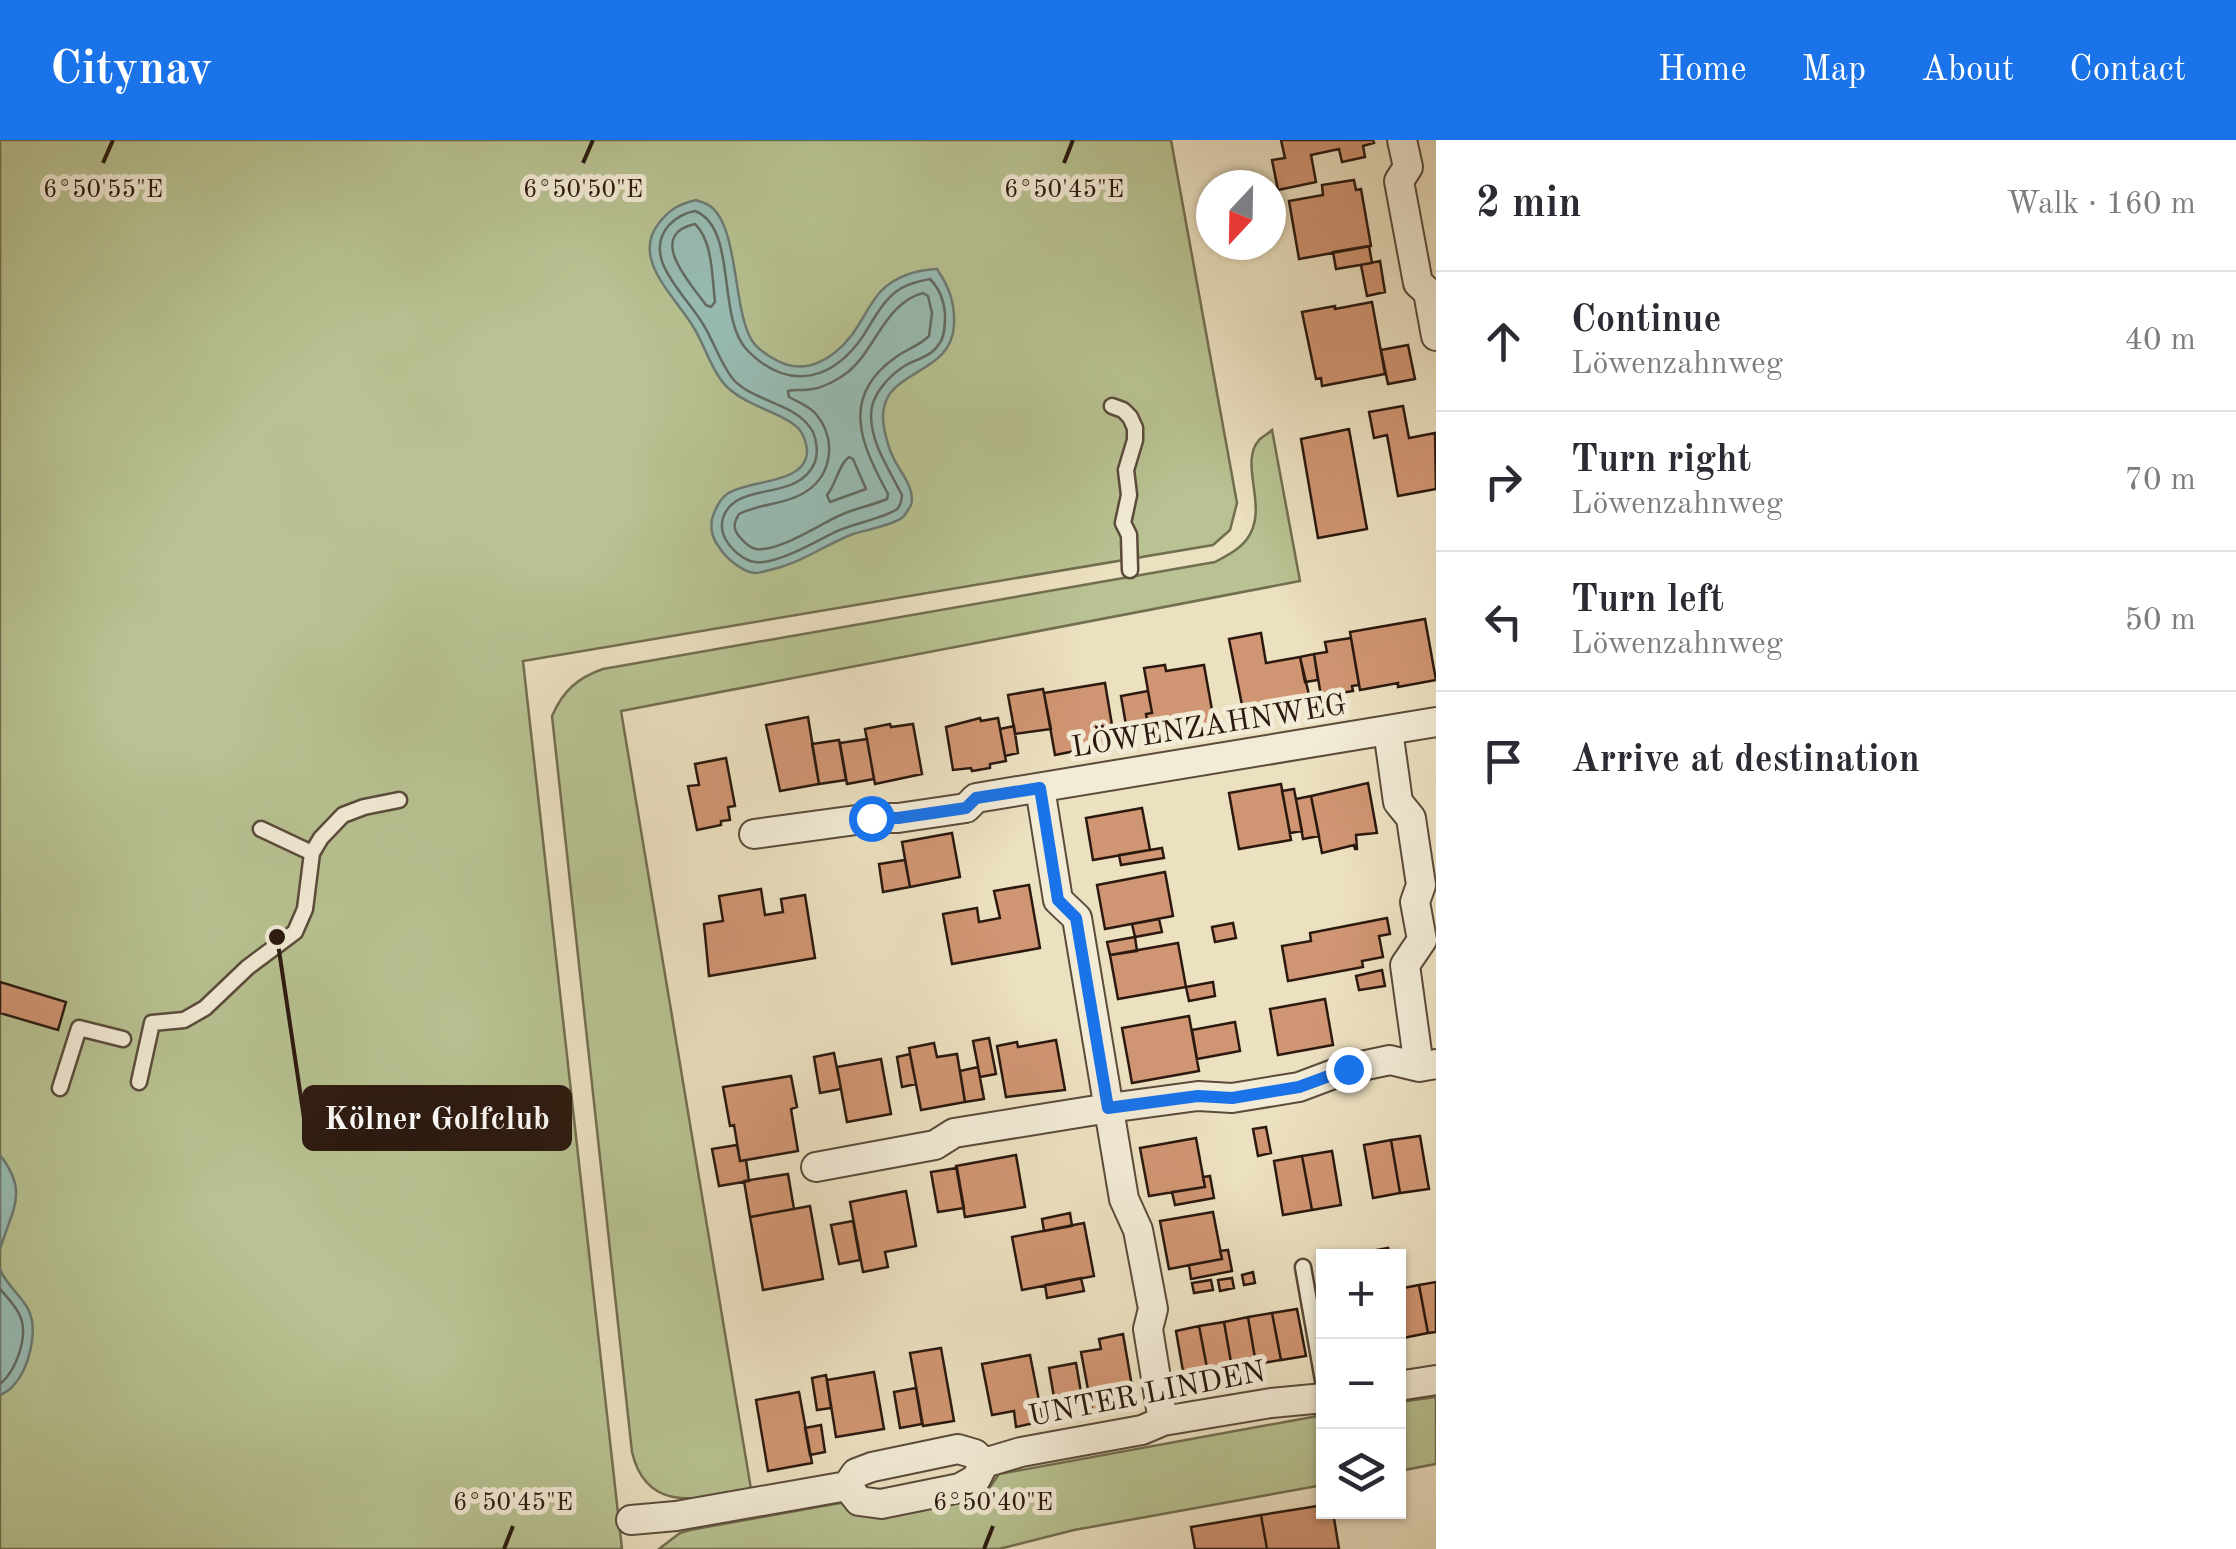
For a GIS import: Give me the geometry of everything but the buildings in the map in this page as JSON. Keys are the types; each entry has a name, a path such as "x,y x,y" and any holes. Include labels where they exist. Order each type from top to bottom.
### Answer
{"street":[{"path":"1402,140 1408,167 1399,181 1418,282 1428,292 1436,336"},
{"name":"LÖWENZAHNWEG","path":"754,834 966,808 976,798 1436,722"},
{"name":"LÖWENZAHNWEG","path":"816,1167 934,1145 954,1134 1108,1108 1198,1096 1232,1098 1299,1087 1348,1069 1390,1060 1428,1066 1405,965 1429,946 1415,902 1421,886 1413,835 1410,818 1398,802 1388,730"},
{"name":"LÖWENZAHNWEG","path":"1040,788 1058,900 1076,918 1124,1198 1138,1230 1153,1309 1148,1328 1163,1421"},
{"path":"1406,1385 1436,1380"},
{"name":"UNTER LINDEN","path":"847,1486 859,1501 881,1504 960,1488 976,1479 984,1463 1021,1452 1142,1430 1163,1421 1316,1399"},
{"name":"UNTER LINDEN","path":"631,1520 676,1516 847,1486 856,1473 872,1467 958,1449 975,1454 984,1463"}],"lane":[{"path":"1112,406 1124,410 1136,428 1126,470 1129,495 1123,523 1129,535 1130,570"},
{"path":"139,1082 152,1024 184,1020 206,1008 248,967 295,932 305,908 312,853 342,815 399,800"},
{"path":"262,829 312,853"},
{"path":"60,1088 78,1028 124,1039"},
{"path":"1303,1267 1316,1341"}],"green space":[{"path":"0,140 1171,140 1237,503 1230,530 1213,545 523,661 622,1549 0,1549"},
{"path":"1272,430 1300,581 621,711 751,1489 679,1498 650,1486 639,1472 632,1452 552,716 556,707 572,686 603,669 1215,562 1240,546 1253,527 1253,450"},
{"path":"1436,1397 1436,1464 1406,1470 1406,1401"},
{"path":"1316,1416 1316,1486 1074,1530 999,1549 659,1549 690,1530 846,1502 866,1516 985,1494 999,1474"}],"water":[{"path":"696,200 710,206 726,230 752,341 766,354 788,365 799,367 828,358 851,336 877,296 893,281 937,269 953,309 950,343 928,366 901,383 884,408 888,446 912,499 899,520 853,534 792,563 759,573 740,567 717,544 712,519 724,496 798,470 807,450 802,434 792,423 745,400 722,381 653,264 651,237 659,223 675,208"},
{"path":"0,1155 16,1191 0,1250"},
{"path":"0,1269 28,1309 33,1328 24,1370 12,1387 0,1395"}],"place":[{"name":"Kölner Golfclub","path":"277,937"}],"route":[{"path":"871,818 966,808 976,798 1040,788 1058,900 1076,918 1108,1108 1198,1096 1232,1098 1299,1087 1348,1069"}]}
